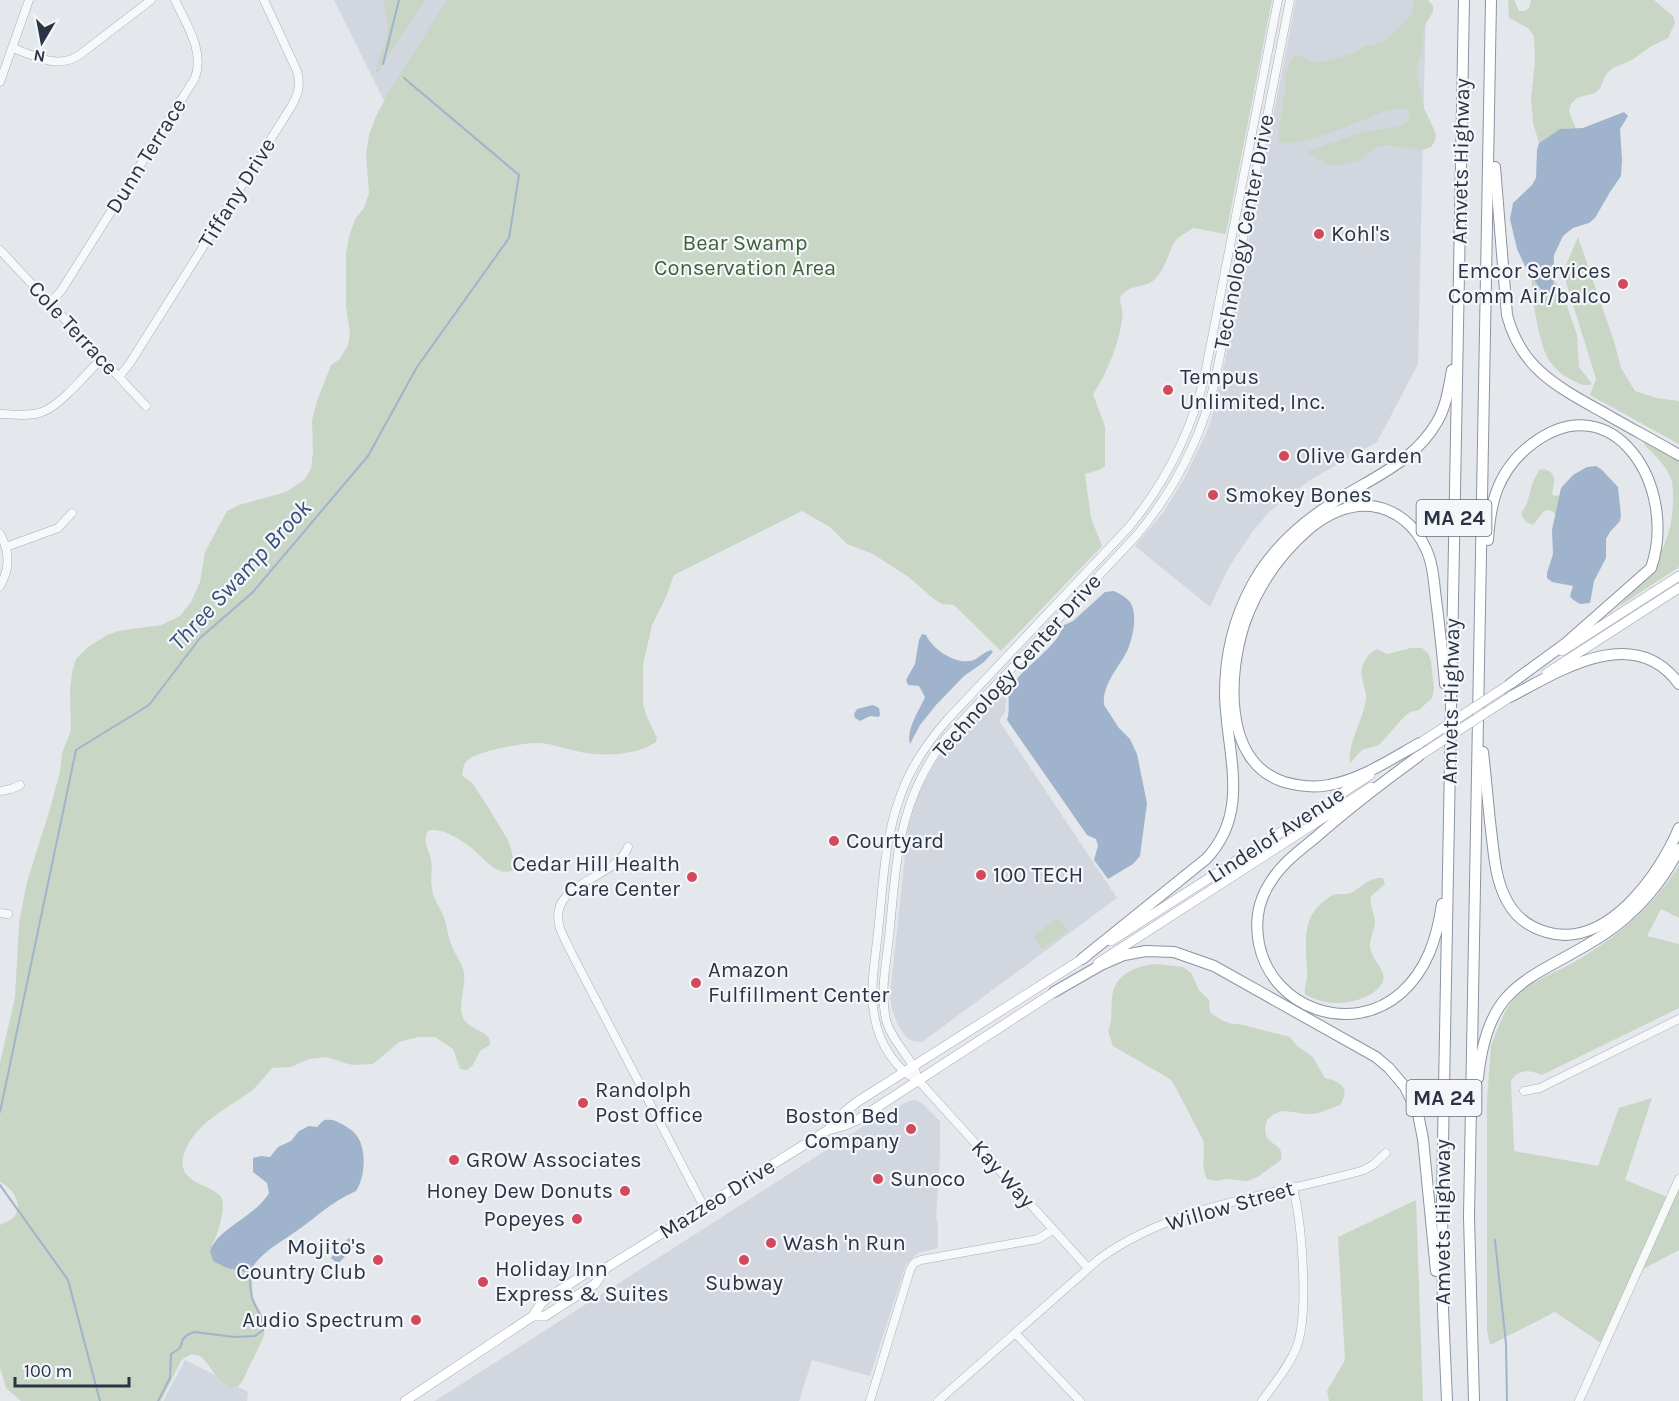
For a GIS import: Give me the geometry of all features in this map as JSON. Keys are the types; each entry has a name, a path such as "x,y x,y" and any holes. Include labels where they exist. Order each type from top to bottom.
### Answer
{"highway":[{"name":"Amvets Highway","path":"1447,1401 1442,1198 1464,0"},
{"name":"Amvets Highway","path":"1474,1401 1470,1291 1470,1177 1491,0"},
{"path":"1491,36 1498,214 1506,303 1513,332 1528,359 1552,383 1679,455"},
{"path":"1082,959 1206,859 1223,838 1234,805 1226,703 1226,670 1233,633 1242,605 1270,558 1297,528 1333,502 1404,460 1430,434 1443,409 1451,375 1459,289"},
{"path":"1480,627 1493,504 1500,482 1516,458 1536,440 1563,429 1579,426 1613,431 1644,450"},
{"path":"1420,742 1358,776 1328,785 1305,786 1281,781 1267,773 1248,754 1239,734 1235,703 1235,671 1242,635 1251,609 1269,575 1292,545 1327,516 1347,507 1374,506 1399,516 1418,534 1426,549 1433,576 1450,746"},
{"path":"1510,684 1566,642 1643,577 1661,554 1669,534"},
{"path":"1510,697 1581,660 1610,654 1630,655 1653,662 1672,675 1679,684"},
{"path":"1479,695 1497,874 1510,905 1528,924 1561,935 1577,934 1596,927 1624,906 1647,882 1666,855 1679,828"},
{"path":"1419,756 1335,821 1288,861 1269,884 1259,911 1258,939 1264,963 1281,988 1312,1009 1341,1015 1367,1012 1401,993 1425,963 1436,935 1444,889 1449,826"},
{"path":"1470,1177 1479,1063 1484,1035 1494,1014 1503,1000 1525,980 1605,933 1630,913 1654,888 1679,849"},
{"path":"1054,992 1101,965 1124,955 1158,950 1185,954 1214,966 1366,1051 1389,1068 1414,1102 1421,1126 1445,1370"}],"main road":[{"name":"Lindelof Avenue","path":"872,1092 1679,576"},
{"name":"Lindelof Avenue","path":"884,1102 1679,588"},
{"name":"Mazzeo Drive","path":"405,1401 532,1316 542,1302 591,1270 606,1268 828,1130 846,1111 872,1092"},
{"name":"Mazzeo Drive","path":"828,1130 846,1125 884,1102"},
{"name":"Mazzeo Drive","path":"532,1316 545,1316 595,1284 602,1277 606,1268"}],"street":[{"path":"0,82 29,0"},
{"path":"13,48 48,61 66,62 82,53 151,0"},
{"name":"Dunn Terrace","path":"50,303 61,291 195,78 198,64 197,51 175,0"},
{"name":"Tiffany Drive","path":"119,377 297,98 300,85 297,71 264,0"},
{"name":"Technology Center Drive","path":"918,1080 903,1072 882,1040 875,1021 873,1006 874,971 886,858 899,798 917,759 938,730 1129,527 1162,482 1183,441 1204,379 1278,0"},
{"name":"Technology Center Drive","path":"918,1080 913,1066 888,1027 884,997 897,860 910,802 927,765 946,738 1137,535 1165,499 1188,457 1203,421 1215,381 1290,0"},
{"name":"Cole Terrace","path":"0,250 146,406"},
{"path":"0,414 36,414 46,410 60,400 102,358"},
{"path":"6,547 55,530 62,526 72,513"},
{"path":"0,534 6,547 7,567 0,586"},
{"path":"0,791 20,784"},
{"path":"628,847 617,864 565,896 558,910 559,924 704,1207"},
{"path":"1524,1091 1540,1088 1679,1019"},
{"name":"Kay Way","path":"918,1080 1088,1268"},
{"name":"Willow Street","path":"938,1401 1088,1268 1125,1242 1184,1216 1364,1170 1386,1153"},
{"path":"1579,1401 1679,1179"},
{"path":"1262,1401 1295,1352 1301,1328 1303,1276 1298,1211 1293,1188"},
{"path":"870,1401 914,1263 1038,1239 1053,1230"},
{"path":"1015,1333 1080,1401"}],"shaded area":[{"path":"334,0 452,0 386,105"},
{"path":"1296,0 1426,0 1418,364 1377,442 1310,480 1269,512 1229,567 1210,607 1135,546 1162,514 1184,479 1206,434 1214,410"},
{"path":"999,689 1006,700 1005,712 999,721 1117,898 922,1042 913,1041 906,1037 898,1025 892,1010 890,995 908,828 919,791 938,758"},
{"path":"916,1100 940,1121 936,1218 938,1248 918,1253 906,1264 870,1376 812,1360 799,1401 435,1401 884,1113"},
{"path":"185,1360 248,1392 247,1401 163,1401"}],"green space":[{"path":"384,0 425,0 376,75 377,64 388,33"},
{"name":"Bear Swamp Conservation Area","path":"447,0 1272,0 1226,234 1193,228 1174,242 1162,270 1154,280 1128,290 1120,297 1122,317 1118,339 1107,369 1093,394 1105,427 1105,466 1085,474 1091,518 1102,546 1001,651 954,605 942,604 935,600 910,578 873,554 847,544 830,527 802,511 674,575 652,625 643,665 643,704 657,738 656,742 639,750 618,754 585,753 549,744 533,743 492,750 467,761 462,775 473,784 509,842 516,868 510,871 503,872 490,865 468,845 450,834 429,830 427,834 426,842 432,863 433,895 444,917 452,947 463,969 461,1012 470,1026 484,1033 490,1040 490,1045 480,1051 473,1065 467,1070 460,1069 453,1049 435,1037 418,1037 399,1042 373,1064 352,1065 326,1057 309,1059 291,1067 272,1068 253,1090 201,1127 187,1146 183,1158 186,1173 190,1178 217,1193 223,1202 221,1221 212,1245 233,1270 244,1271 252,1276 253,1297 265,1321 264,1336 242,1382 237,1387 230,1388 218,1378 203,1359 193,1355 181,1361 161,1401 21,1401 6,1388 0,1368 0,1225 13,1218 18,1208 13,1192 0,1182 0,1063 15,997 19,923 27,882 60,772 62,753 71,731 72,672 76,659 88,647 107,635 118,631 161,625 180,616 191,602 200,582 205,552 227,511 239,505 286,492 304,480 311,469 312,420 317,401 331,365 340,359 348,345 350,334 346,306 346,253 355,219 364,208 369,193 366,154 369,135 390,90"},
{"path":"1415,0 1428,0 1433,6 1433,12 1423,32 1422,54 1418,62 1417,73 1424,108 1436,134 1431,147 1423,150 1385,145 1376,148 1360,160 1337,166 1327,164 1306,152 1362,132 1398,127 1407,122 1410,116 1409,111 1404,109 1392,109 1303,141 1280,142 1278,136 1286,73 1293,57 1296,54 1312,62 1322,62 1354,53 1366,45 1384,41 1411,15"},
{"path":"1508,0 1514,0 1519,11 1525,11 1529,8 1531,0 1654,0 1673,16 1675,23 1668,38 1632,60 1613,68 1606,74 1600,88 1595,93 1577,98 1571,104 1569,111 1576,129 1561,130 1539,143 1533,123 1531,97 1535,63 1534,36 1528,28 1509,18"},
{"path":"1578,237 1621,368 1635,391 1657,398 1679,401 1679,444 1590,395 1596,379 1563,272"},
{"path":"1532,273 1536,281 1553,290 1553,278 1563,294 1577,335 1579,367 1592,384 1583,385 1570,379 1554,367 1545,353 1536,318"},
{"path":"1645,441 1679,460 1679,567 1615,609 1641,583 1652,568 1667,537 1671,520 1672,481 1664,466 1644,444"},
{"path":"1544,469 1553,476 1552,493 1554,496 1560,495 1557,515 1550,510 1544,511 1533,525 1526,522 1521,514 1539,470"},
{"path":"1411,648 1422,648 1428,653 1434,689 1432,698 1419,710 1410,712 1403,718 1379,745 1362,750 1350,763 1353,739 1366,699 1362,675 1364,661 1377,649 1387,654"},
{"path":"1679,866 1679,918 1661,909 1647,936 1679,944 1679,1008 1542,1075 1525,1071 1511,1081 1514,1151 1598,1166 1619,1108 1652,1098 1625,1180 1670,1198 1679,1179 1679,1250 1636,1273 1604,1345 1555,1312 1490,1345 1487,1331 1487,1100 1491,1046 1498,1028 1506,1010 1518,994 1532,984 1571,964 1617,933 1644,909"},
{"path":"1377,878 1383,878 1385,884 1371,896 1375,923 1370,946 1384,977 1380,987 1365,997 1341,1003 1323,1001 1305,994 1307,929 1314,912 1331,896 1353,892"},
{"path":"1058,918 1068,931 1042,949 1033,936"},
{"path":"1156,964 1183,967 1191,973 1199,990 1209,1000 1210,1012 1220,1019 1231,1024 1290,1037 1297,1046 1312,1056 1325,1078 1343,1087 1345,1094 1340,1105 1312,1114 1287,1111 1272,1115 1267,1120 1266,1136 1280,1149 1281,1160 1248,1181 1207,1179 1204,1169 1203,1140 1175,1086 1170,1079 1113,1046 1108,1031 1112,998 1117,983 1134,969"},
{"path":"1416,1200 1423,1401 1329,1401 1327,1391 1345,1360 1338,1237"}],"water":[{"path":"1624,112 1628,116 1620,129 1621,176 1595,218 1589,223 1573,228 1563,236 1554,255 1553,290 1551,294 1543,293 1517,249 1510,219 1513,203 1536,178 1539,143 1560,129 1583,128"},
{"path":"1596,466 1618,487 1621,515 1620,521 1606,539 1606,558 1594,581 1590,603 1580,604 1570,596 1573,586 1552,582 1547,578 1547,573 1553,554 1552,530 1561,488 1573,475 1587,467"},
{"path":"1114,591 1130,602 1134,612 1134,625 1125,656 1106,690 1104,705 1119,728 1130,739 1137,754 1147,803 1140,856 1133,864 1108,879 1094,860 1098,846 1096,839 1087,835 1007,720 1010,691 1016,680 1055,640 1062,626 1073,621 1105,592"},
{"path":"922,634 926,635 940,651 960,661 974,660 991,650 993,652 984,662 964,676 936,705 920,725 910,744 911,726 925,697 919,686 908,685 906,680 915,664"},
{"path":"873,705 879,708 879,717 870,716 860,721 855,718 854,714 857,709"},
{"path":"324,1120 333,1120 344,1125 354,1132 360,1142 364,1164 356,1191 332,1204 270,1249 249,1273 227,1268 213,1261 210,1251 214,1243 228,1229 255,1209 269,1193 267,1183 253,1172 253,1158 270,1157 278,1147 291,1141 299,1131 309,1126 317,1127"},
{"path":"349,1238 356,1244 338,1264 331,1258"}],"waterway":[{"name":"Three Swamp Brook","path":"383,64 399,0"},
{"name":"Three Swamp Brook","path":"0,1112 76,750 149,705 200,638 253,592 368,456 417,367 509,238 519,175 404,78"},
{"name":"Three Swamp Brook","path":"0,1185 68,1280 100,1401"},
{"path":"1495,1240 1506,1344 1507,1401"},
{"path":"158,1401 170,1378 171,1354 180,1348 187,1335 194,1332 235,1337 255,1336 263,1330 261,1317 252,1298 249,1273"}],"place":[{"name":"Kohl's","path":"1319,234"},
{"name":"Emcor Services Comm Air/balco","path":"1623,284"},
{"name":"Tempus Unlimited, Inc.","path":"1168,390"},
{"name":"Olive Garden","path":"1284,456"},
{"name":"Smokey Bones","path":"1213,495"},
{"name":"Courtyard","path":"834,841"},
{"name":"100 TECH","path":"981,875"},
{"name":"Cedar Hill Health Care Center","path":"692,877"},
{"name":"Amazon Fulfillment Center","path":"696,983"},
{"name":"Randolph Post Office","path":"583,1103"},
{"name":"Boston Bed Company","path":"911,1129"},
{"name":"GROW Associates","path":"454,1160"},
{"name":"Sunoco","path":"878,1179"},
{"name":"Honey Dew Donuts","path":"625,1191"},
{"name":"Popeyes","path":"577,1219"},
{"name":"Wash 'n Run","path":"771,1243"},
{"name":"Mojito's Country Club","path":"378,1260"},
{"name":"Subway","path":"744,1260"},
{"name":"Holiday Inn Express & Suites","path":"483,1282"},
{"name":"Audio Spectrum","path":"416,1320"}]}
